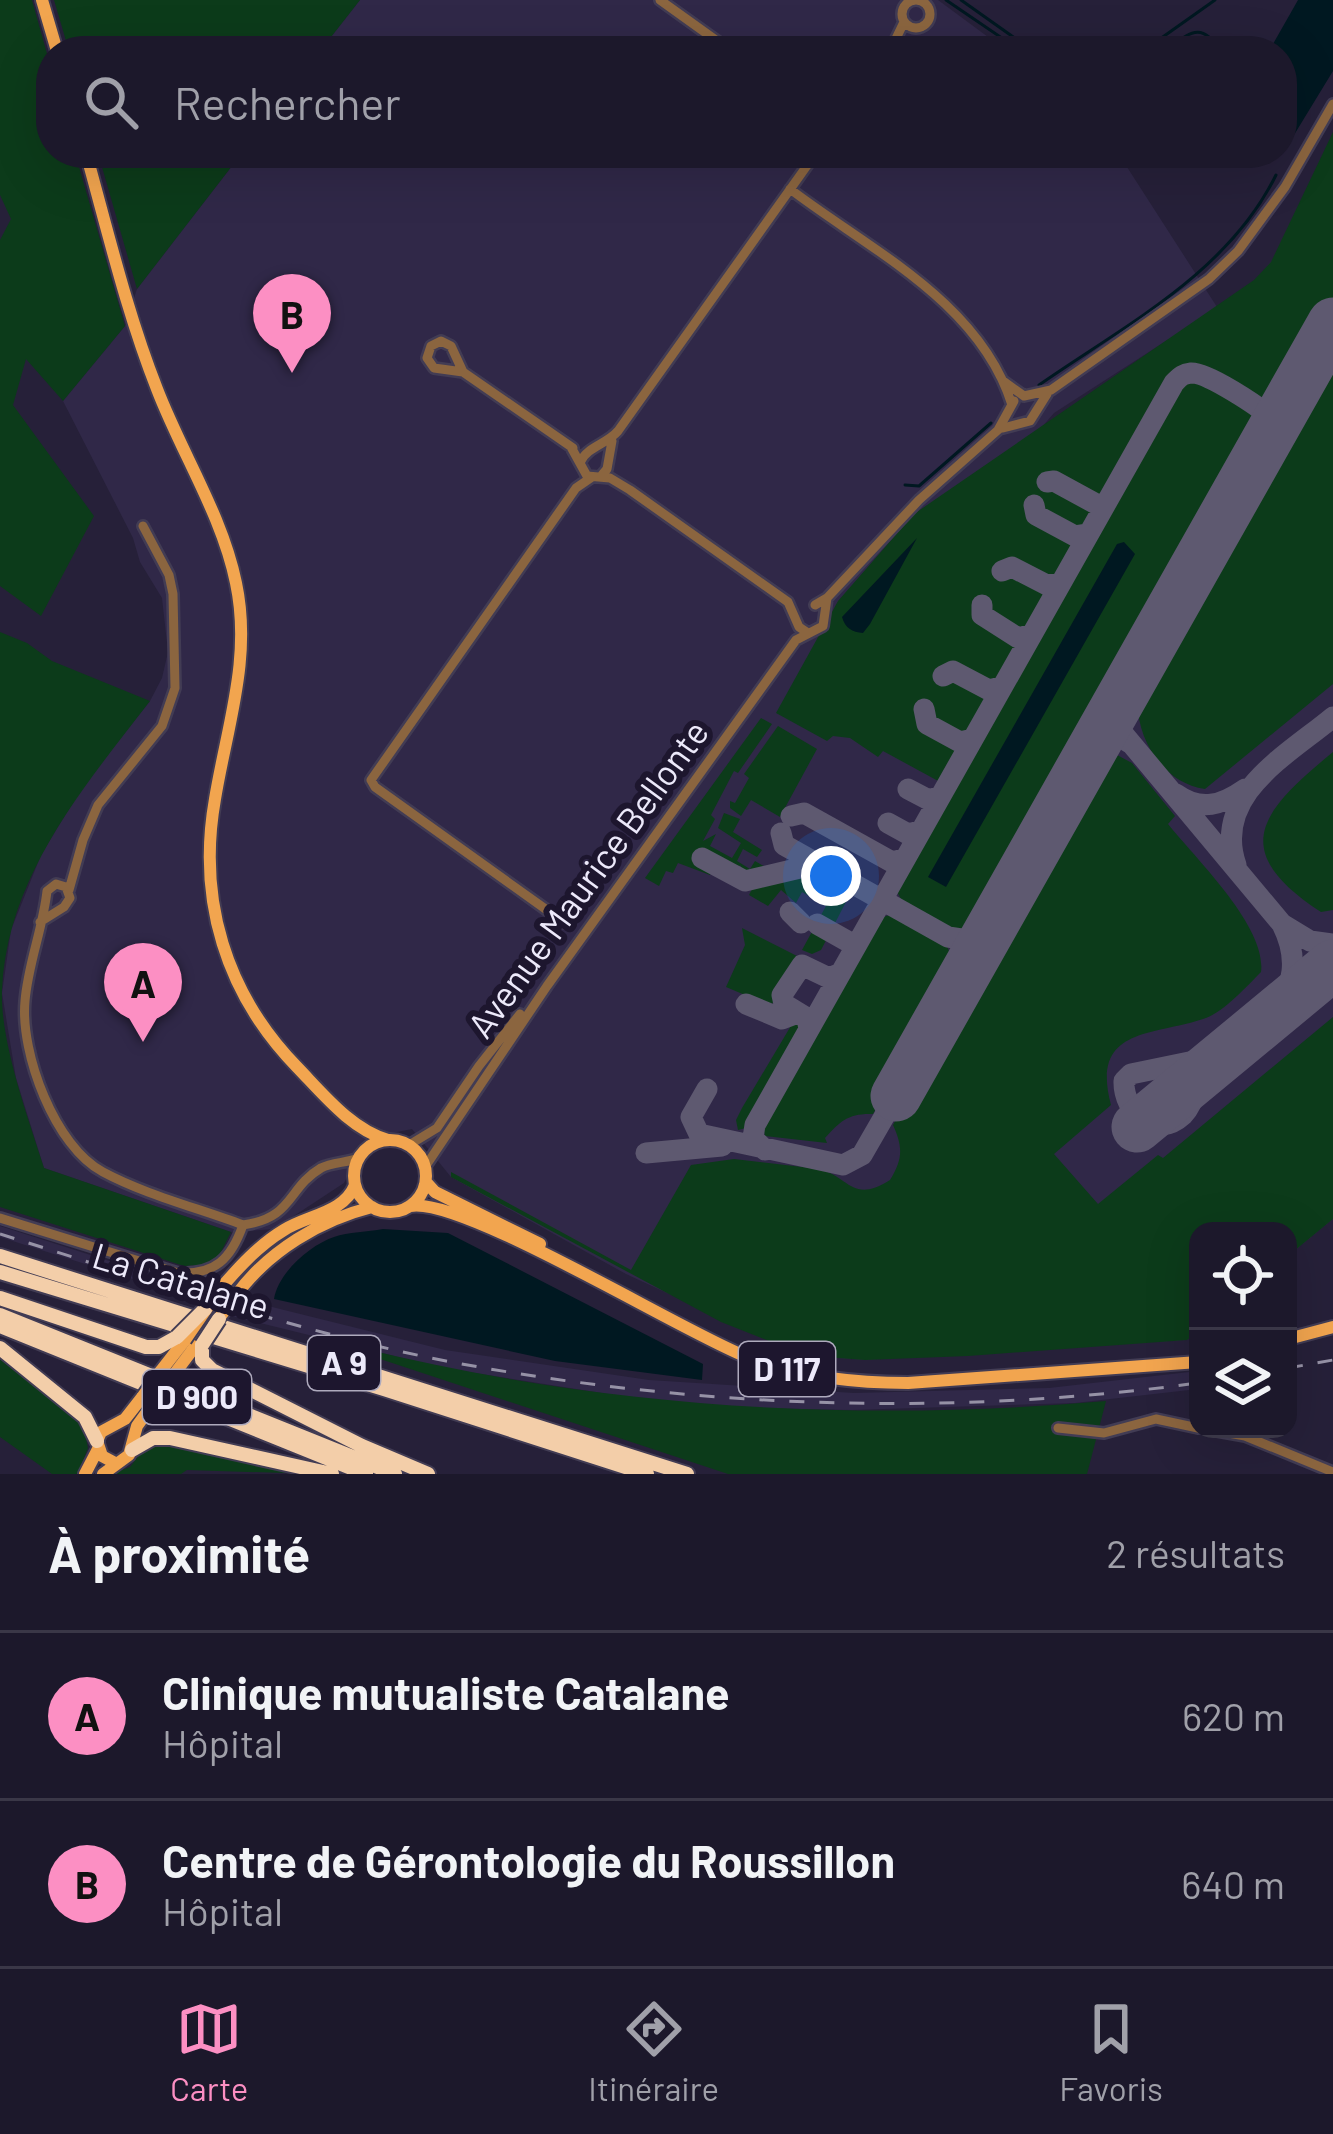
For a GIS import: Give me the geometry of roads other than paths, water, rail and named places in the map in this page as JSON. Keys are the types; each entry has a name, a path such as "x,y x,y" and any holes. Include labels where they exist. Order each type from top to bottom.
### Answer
{"highway":[{"name":"La Catalane","path":"0,1256 687,1474"},
{"name":"La Catalane","path":"0,1272 647,1474"},
{"path":"0,1298 146,1347 190,1341 219,1319"},
{"path":"190,1341 205,1310"},
{"name":"D 900","path":"0,1315 395,1474"},
{"name":"D 900","path":"0,1326 366,1474"},
{"path":"190,1341 212,1370 428,1474"},
{"path":"0,1348 85,1417 98,1445"},
{"path":"132,1450 153,1438 170,1438 332,1474"}],"main road":[{"path":"42,0 53,36"},
{"path":"90,168 127,300 170,424 222,534 242,607 238,693 210,832 209,886 219,936 234,977 264,1029 358,1127 409,1145 426,1175 410,1207 391,1212 372,1207 296,1240 253,1273 219,1319"},
{"path":"205,1310 264,1245 287,1228 347,1201 361,1156 358,1127"},
{"path":"361,1156 388,1140"},
{"name":"D 117","path":"426,1175 435,1192 691,1324 746,1350 804,1368 903,1378 1189,1360"},
{"path":"355,1179 372,1207"},
{"name":"D 117","path":"410,1207 429,1207 468,1221 543,1254 712,1342 802,1373 908,1383 1189,1360"},
{"path":"1297,1340 1333,1330"},
{"path":"86,1474 101,1432 149,1398 190,1341"},
{"path":"103,1474 132,1450 149,1398"},
{"path":"98,1445 115,1462"}],"street":[{"path":"660,0 710,36"},
{"path":"901,36 909,25"},
{"path":"1297,165 1333,104"},
{"path":"571,942 565,923 370,781 577,488 602,469 614,436 805,168"},
{"path":"998,430 1030,421 1051,390 1209,279 1273,206 1295,168"},
{"path":"790,189 943,299 1003,381 1019,421"},
{"path":"463,372 447,343 431,346 429,362 434,368 463,372 788,602 814,608 920,500 998,430 1011,407 1026,396 1051,390"},
{"path":"446,368 455,357"},
{"path":"1003,381 1037,409"},
{"path":"577,488 586,458 614,436"},
{"path":"586,458 602,469"},
{"path":"40,922 69,902 64,887 98,805 162,726 175,688 173,594 169,575 143,526"},
{"path":"788,602 808,632"},
{"name":"Avenue Maurice Bellonte","path":"409,1145 437,1128 793,638 797,620 814,608 821,628 796,640 566,959 426,1175"},
{"path":"64,887 49,888 46,899 29,970 25,1031 41,1089 73,1146 104,1173 243,1225 279,1213 318,1169 361,1156"},
{"path":"46,899 50,906 61,908"},
{"path":"565,923 585,922"},
{"path":"333,1164 355,1179"},
{"path":"0,1218 178,1273 201,1274 222,1264 243,1225"},
{"path":"1058,1428 1104,1433 1156,1419 1189,1425"},
{"path":"1250,1438 1333,1472"}],"water":[{"path":"1298,0 1333,0 1333,71 1297,130 1297,36 1278,36"},
{"path":"917,538 870,624 863,633 850,629 842,617"},
{"path":"1124,542 1135,554 946,887 928,877 1117,544"},
{"path":"383,1229 448,1233 703,1364 702,1380 555,1361 274,1299 288,1270 315,1246 340,1235"}],"waterway":[{"path":"946,0 999,36"},
{"path":"961,0 1012,36"},
{"path":"1164,36 1215,0"},
{"path":"1186,36 1201,32 1208,36"},
{"path":"1039,385 1203,269 1256,210 1276,175"},
{"path":"905,485 919,486 991,423"}],"railway":[{"path":"0,1234 389,1349 633,1389 727,1398 916,1403 1010,1401 1189,1384"},
{"path":"1297,1366 1333,1360"}],"place":[{"name":"Centre de Gérontologie du Roussillon","path":"292,373"},
{"name":"Clinique mutualiste Catalane","path":"143,1042"}]}
